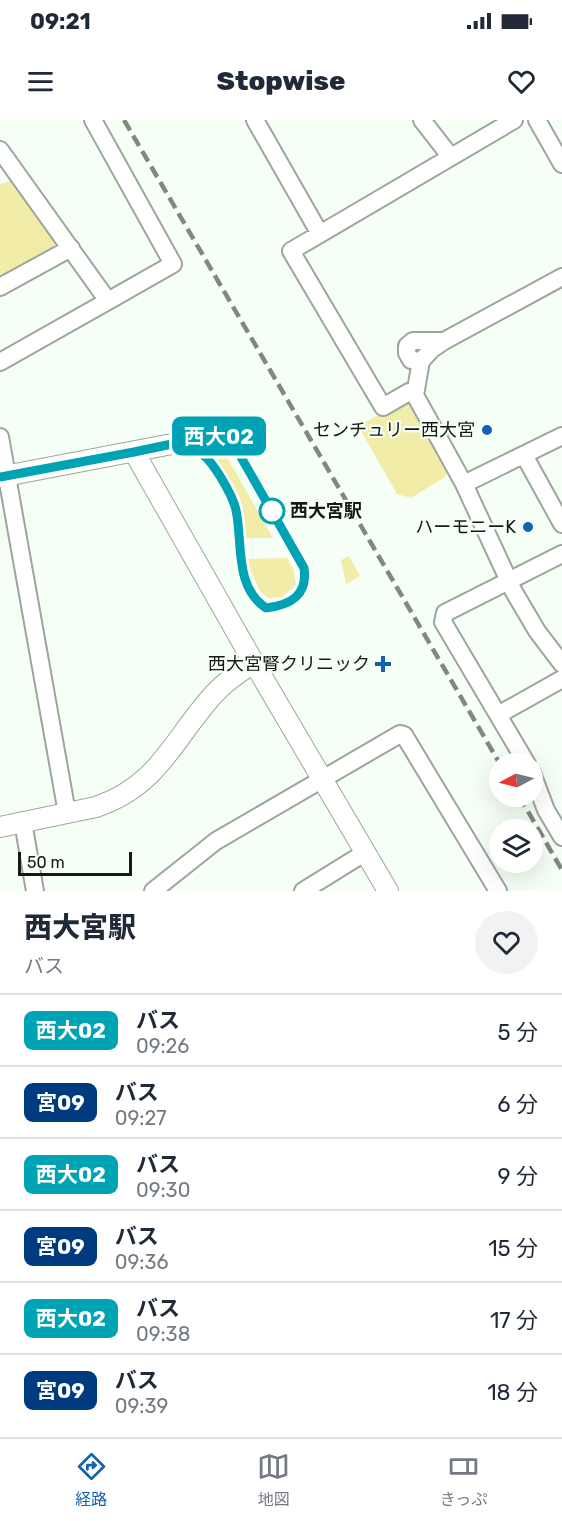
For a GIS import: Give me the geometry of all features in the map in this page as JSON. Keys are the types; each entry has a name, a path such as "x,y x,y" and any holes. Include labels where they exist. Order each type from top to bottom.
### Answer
{"street":[{"path":"0,362 173,264 93,120"},
{"path":"255,120 320,234"},
{"path":"422,120 450,156"},
{"path":"415,394 409,392 383,407 291,250 514,120"},
{"path":"537,120 562,164"},
{"path":"0,150 108,301"},
{"path":"0,287 71,249"},
{"path":"562,278 432,349 421,361 415,394 464,484 508,580 537,631 562,664"},
{"path":"0,436 3,477 67,813"},
{"path":"464,484 562,436"},
{"path":"3,477 172,444"},
{"path":"134,452 254,663 388,891"},
{"path":"524,455 562,524"},
{"path":"520,753 443,622 445,613 562,554"},
{"path":"0,827 111,802 141,783 158,767 214,693 233,676 254,663"},
{"path":"498,715 562,679"},
{"path":"153,891 216,841 400,734 404,735 498,891"},
{"path":"543,802 562,837"},
{"path":"23,822 35,891"},
{"path":"303,891 366,852"}],"shaded area":[{"path":"15,179 58,244 58,252 0,285 0,184"},
{"path":"406,400 414,404 449,469 445,477 411,498 397,494 358,426"},
{"path":"218,450 224,452 273,538 245,538 240,497 216,456"},
{"path":"349,556 360,576 346,584 341,560"},
{"path":"287,558 293,568 296,585 282,597 268,598 259,590 246,559"}],"railway":[{"path":"124,120 494,753"},
{"path":"525,807 562,870"}],"bus line":[{"name":"西大02","path":"0,477 172,444 193,436 207,434 224,437 233,443 304,568 305,579 302,591 294,599 279,607 266,608 256,602 248,589 244,575 236,510 232,498 208,457 186,447"}],"place":[{"name":"センチュリー西大宮","path":"487,430"},
{"name":"西大宮駅","path":"272,511"},
{"name":"ハーモニーK","path":"528,527"},
{"name":"西大宮腎クリニック","path":"383,664"}]}
